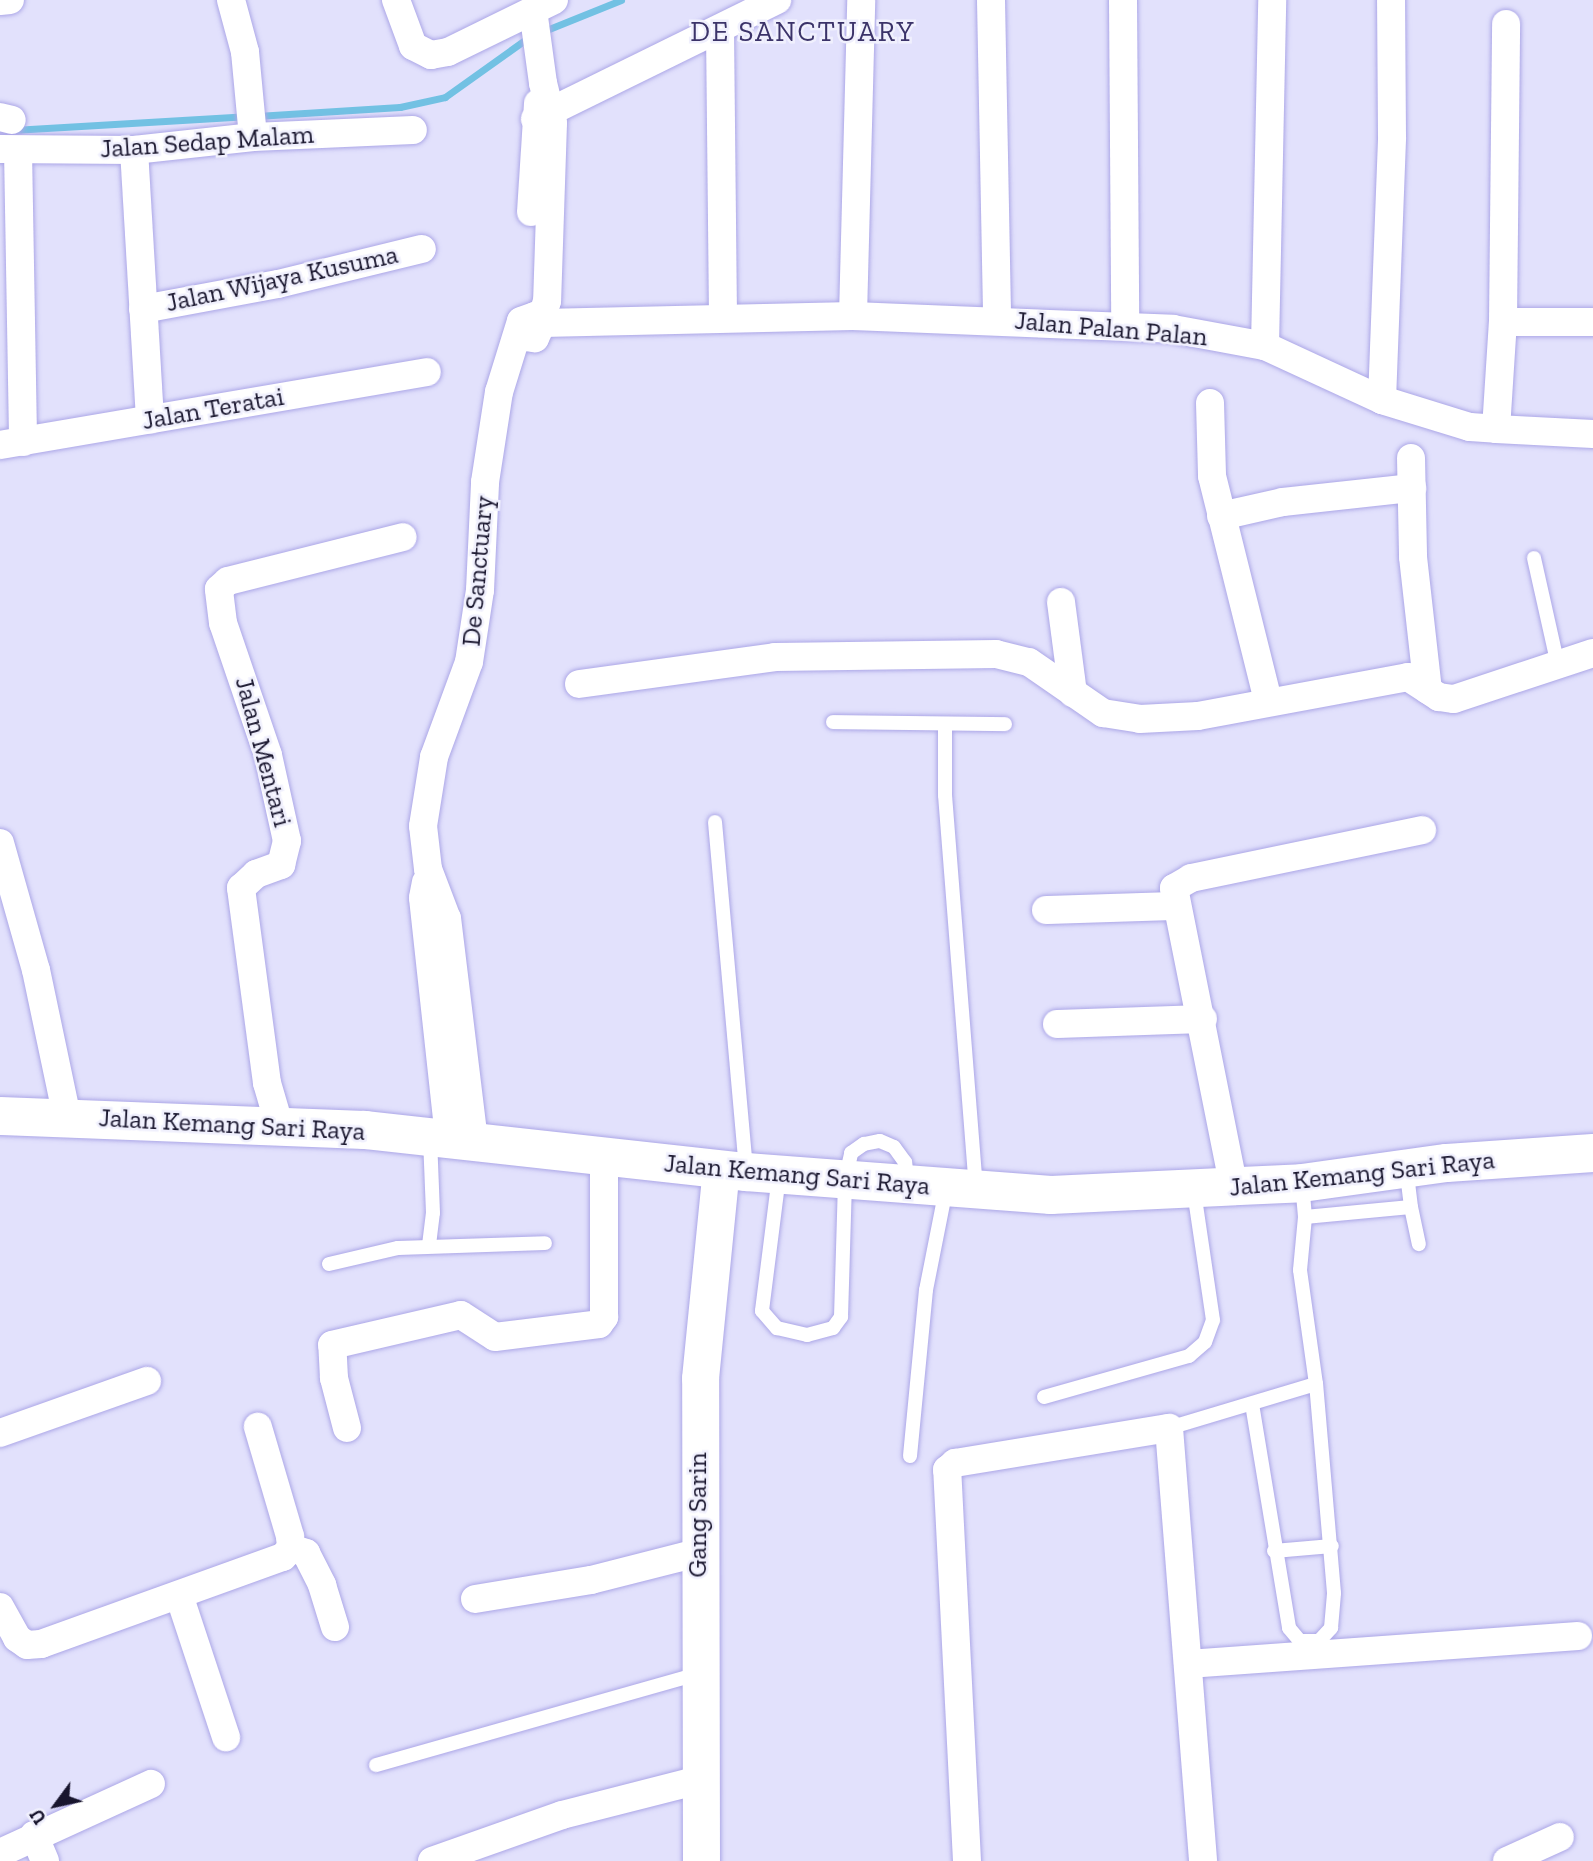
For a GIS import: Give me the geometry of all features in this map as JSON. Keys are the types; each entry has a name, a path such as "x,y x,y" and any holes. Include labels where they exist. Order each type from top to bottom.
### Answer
{"main road":[{"name":"Jalan Kemang Sari Raya","path":"0,1116 279,1124 944,1189 1194,1191 1234,1188 1304,1200 1407,1168 1593,1153"}],"street":[{"path":"0,1 10,0"},
{"path":"231,0 245,52 251,123"},
{"path":"396,0 415,48 430,55 544,27 547,300 537,326"},
{"path":"543,117 777,0"},
{"path":"853,316 861,0"},
{"path":"991,0 997,319"},
{"path":"1123,0 1125,325"},
{"path":"1265,346 1272,0"},
{"path":"1382,400 1392,137 1391,0"},
{"path":"1496,429 1503,322 1501,178 1506,24"},
{"path":"720,30 723,317"},
{"name":"Jalan Sedap Malam","path":"9,150 134,150 251,123 413,130"},
{"path":"9,150 11,443"},
{"path":"134,150 150,420"},
{"name":"Jalan Wijaya Kusuma","path":"142,309 278,284 422,249"},
{"name":"Jalan Palan Palan","path":"537,326 723,317 853,316 1125,325 1265,346 1382,400 1470,427 1593,433"},
{"path":"1503,322 1593,322"},
{"name":"De Sanctuary","path":"451,1139 447,919 428,869 425,797 469,662 480,590 485,482 499,392 509,351 537,326"},
{"name":"Jalan Teratai","path":"11,443 427,372"},
{"path":"1210,403 1212,476 1268,701"},
{"path":"1411,458 1413,557 1428,690"},
{"path":"1221,516 1283,502 1412,488"},
{"name":"Jalan Mentari","path":"279,1124 267,1083 241,888 256,874 281,865 287,841 268,755 249,709 218,594 228,581 403,537"},
{"path":"1061,602 1073,693"},
{"path":"579,684 775,657 996,654 1029,662 1103,712 1140,719 1198,716 1408,677 1439,697 1468,696 1593,653"},
{"path":"1234,1188 1203,1019 1175,906 1174,888 1181,880 1422,830"},
{"path":"0,844 36,970 66,1117"},
{"path":"1046,910 1175,906"},
{"path":"1057,1024 1203,1019"},
{"path":"346,1428 334,1378 332,1345 461,1315 495,1337 599,1324 604,1317 604,1157"},
{"name":"Gang Sarin","path":"701,1861 697,1553 700,1378 749,1172"},
{"path":"0,1433 147,1381"},
{"path":"258,1427 291,1548"},
{"path":"967,1861 947,1470 955,1463 1169,1428 1203,1861"},
{"path":"0,1607 27,1645 71,1635 271,1562 291,1548"},
{"path":"291,1548 306,1553 322,1585 335,1627"},
{"path":"475,1599 591,1580 697,1553"},
{"path":"179,1595 226,1737"},
{"path":"1188,1664 1578,1636"},
{"path":"432,1861 562,1815 699,1780"},
{"path":"0,1853 40,1848 151,1784"},
{"path":"1507,1861 1560,1837"}],"lane":[{"path":"1534,558 1558,665"},
{"path":"833,722 945,726 1005,724"},
{"path":"910,1456 926,1290 944,1189 945,726"},
{"path":"715,822 762,1311 778,1328 807,1335 834,1328 841,1317 845,1180"},
{"path":"429,1245 433,1213 451,1139"},
{"path":"1407,1168 1411,1207 1419,1244"},
{"path":"1044,1397 1189,1356 1205,1342 1213,1320 1194,1191"},
{"path":"1252,1405 1274,1551 1289,1628 1294,1638 1309,1642 1326,1637 1331,1628 1332,1546 1316,1384 1300,1270 1304,1200 1411,1207"},
{"path":"329,1264 429,1245 545,1243"},
{"path":"1169,1428 1316,1384"},
{"path":"1274,1551 1332,1546"},
{"path":"376,1766 698,1674"}],"waterway":[{"path":"544,31 621,0"},
{"path":"257,116 400,107 445,97 529,37"},
{"path":"13,130 246,116"}],"district":[{"name":"DE SANCTUARY","path":"803,32"}]}
